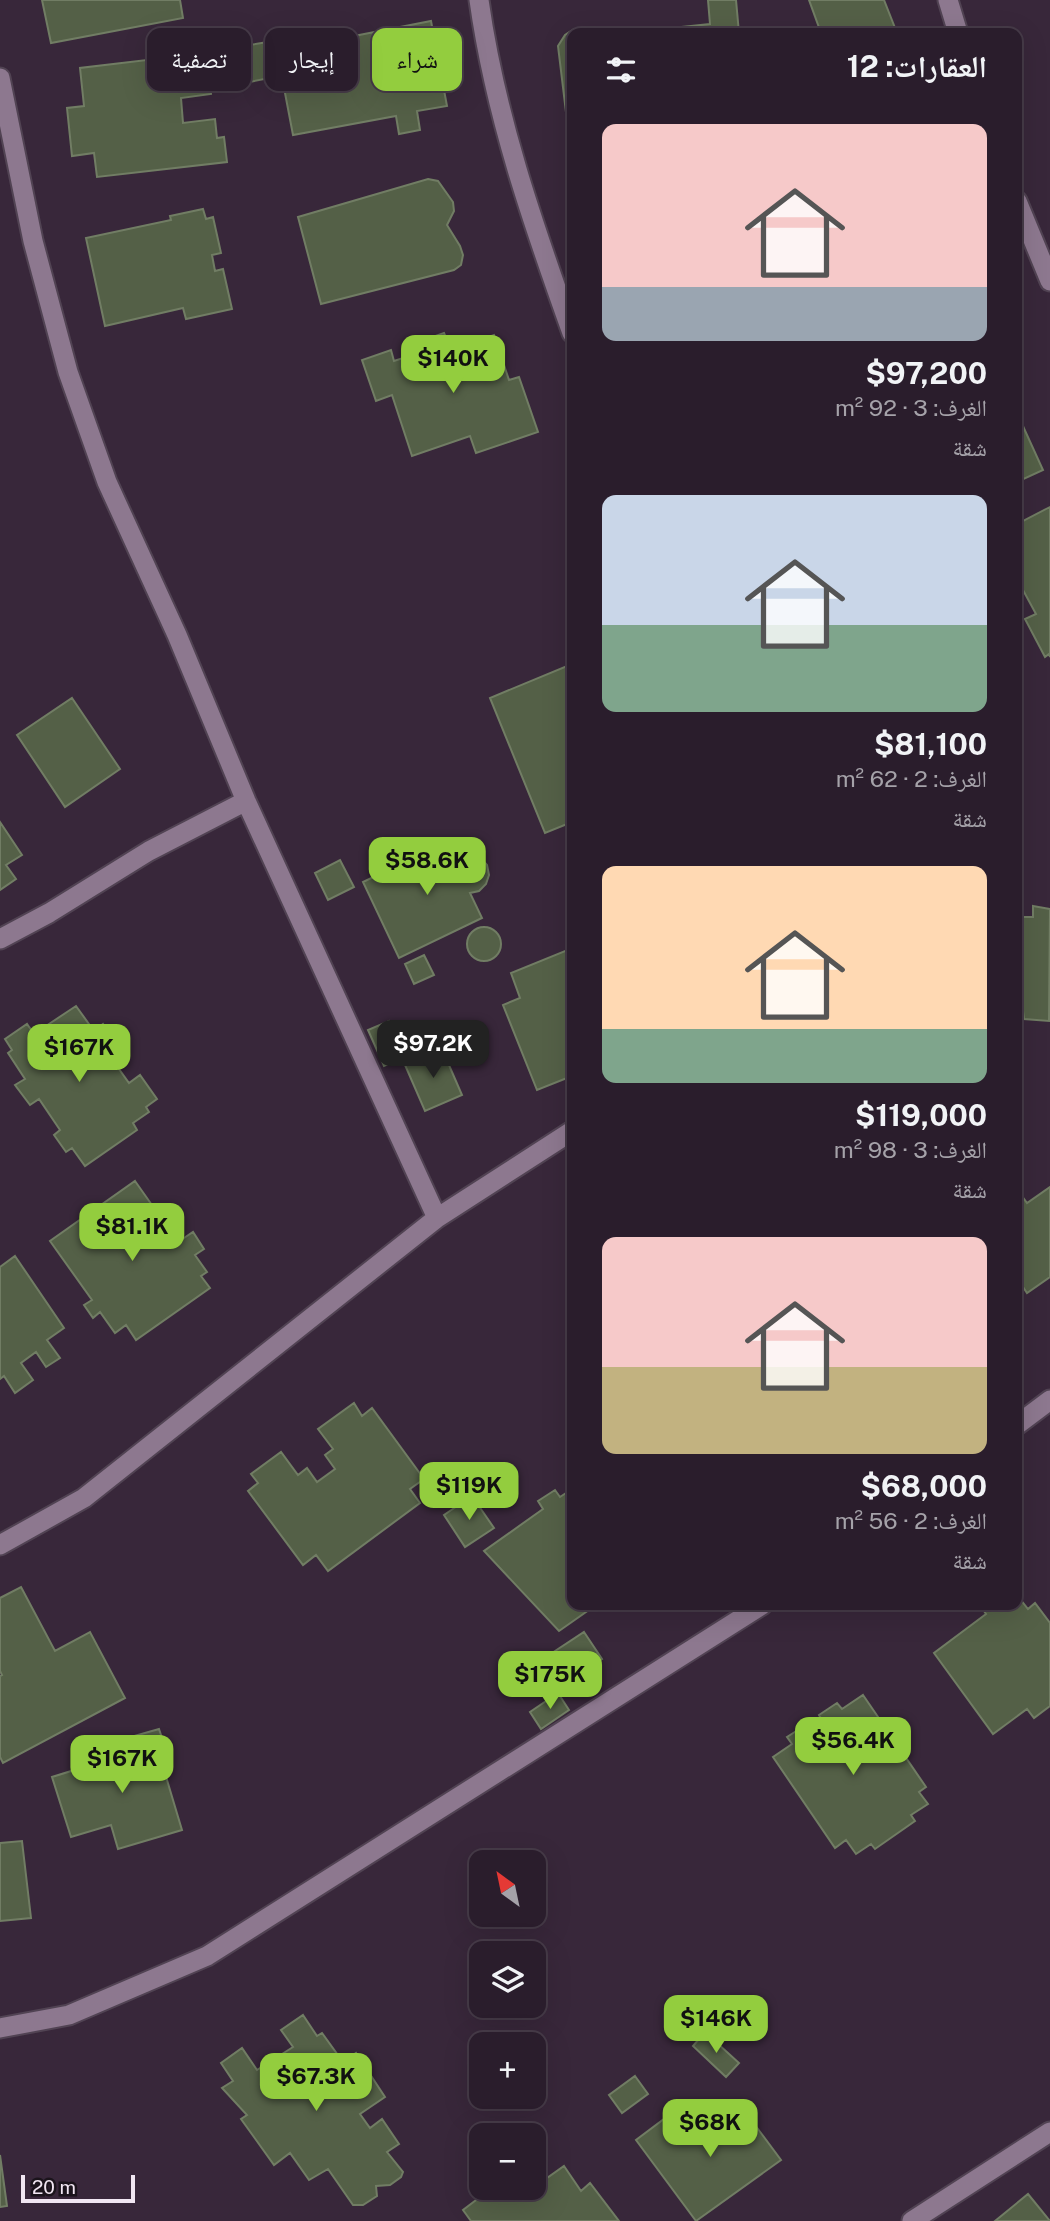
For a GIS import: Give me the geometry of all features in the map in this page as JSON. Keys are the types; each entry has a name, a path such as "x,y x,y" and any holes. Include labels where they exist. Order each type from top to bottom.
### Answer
{"street":[{"path":"479,0 484,41 507,138 567,319"},
{"path":"948,0 956,28"},
{"path":"0,78 33,241 68,372 107,482 177,635 246,801 437,1218"},
{"path":"1022,213 1050,281"},
{"path":"0,939 49,913 149,851 246,801"},
{"path":"0,1545 84,1498 437,1218 567,1134"},
{"path":"1022,1421 1050,1400"},
{"path":"0,2028 69,2015 207,1956 754,1610"},
{"path":"912,2221 1050,2132"}],"building":[{"path":"42,0 180,0 183,18 51,43"},
{"path":"708,0 736,0 739,28 672,28 710,24"},
{"path":"809,0 884,0 895,28 819,28"},
{"path":"431,21 432,28 395,28"},
{"path":"372,32 372,91 444,91 447,106 417,111 420,130 399,134 396,116 293,135 285,91 358,91 358,35"},
{"path":"567,34 567,120 558,46"},
{"path":"265,42 265,79 251,82 251,45"},
{"path":"147,60 147,91 211,91 211,94 181,98 183,123 215,119 217,138 224,137 227,162 97,177 94,153 72,156 67,108 84,106 80,68"},
{"path":"428,179 438,181 453,202 454,211 447,225 460,246 463,255 461,265 454,270 321,304 298,217"},
{"path":"203,209 206,219 213,217 221,253 212,255 215,271 223,269 232,309 186,319 183,308 105,326 86,238 171,220 170,216"},
{"path":"444,333 451,350 494,335 509,380 519,377 538,432 476,453 470,436 412,456 392,395 376,401 362,360 391,350 394,361 422,352 418,342"},
{"path":"1022,424 1043,470 1022,480"},
{"path":"1050,507 1050,657 1049,654 1045,657 1025,619 1036,614 1022,588 1022,521"},
{"path":"567,666 567,824 545,833 490,698"},
{"path":"72,698 120,769 65,807 17,735"},
{"path":"0,822 22,855 6,865 16,879 0,890"},
{"path":"446,842 456,863 462,857 472,855 481,858 487,865 489,875 486,884 479,891 470,893 482,918 399,958 363,882"},
{"path":"340,860 354,887 328,900 315,873"},
{"path":"1033,906 1050,909 1049,1021 1024,1019 1022,1011 1022,917 1033,917"},
{"path":"484,927 496,932 501,944 496,956 484,961 472,956 467,944 472,932"},
{"path":"567,950 567,1078 537,1090 503,1005 520,998 511,973"},
{"path":"424,955 434,975 414,984 405,964"},
{"path":"76,1006 94,1031 103,1024 119,1047 109,1055 129,1083 140,1075 157,1099 146,1107 149,1112 133,1123 137,1130 85,1166 72,1148 66,1152 54,1135 60,1130 39,1099 30,1105 15,1085 25,1079 8,1053 12,1050 5,1039 27,1024 34,1034"},
{"path":"389,1021 404,1057 384,1066 368,1030"},
{"path":"442,1049 462,1095 425,1111 405,1065"},
{"path":"135,1181 178,1242 193,1232 204,1249 195,1255 207,1272 201,1276 210,1288 136,1340 126,1325 115,1333 100,1312 93,1318 84,1305 92,1300 50,1241"},
{"path":"1050,1187 1050,1277 1027,1293 1022,1286 1022,1196 1027,1203"},
{"path":"15,1256 64,1328 47,1340 60,1358 46,1367 36,1352 21,1363 33,1380 15,1393 4,1376 0,1379 0,1267"},
{"path":"354,1403 362,1416 372,1408 424,1479 410,1489 420,1503 328,1571 316,1555 303,1565 248,1491 258,1483 251,1474 281,1452 298,1475 307,1468 317,1482 335,1469 325,1455 333,1449 318,1429"},
{"path":"555,1490 560,1497 567,1492 567,1610 589,1610 559,1631 484,1551 543,1509 538,1501"},
{"path":"472,1496 494,1528 465,1547 444,1515"},
{"path":"21,1587 55,1651 90,1632 125,1698 3,1763 0,1757 0,1598"},
{"path":"1022,1601 1028,1609 1035,1603 1050,1623 1050,1706 1034,1718 1027,1709 993,1734 934,1653 986,1614 983,1610 1022,1610"},
{"path":"584,1632 602,1659 564,1684 546,1657"},
{"path":"558,1693 569,1710 541,1729 530,1712"},
{"path":"863,1695 926,1787 919,1792 928,1804 911,1815 915,1821 875,1849 871,1844 856,1854 846,1840 835,1848 773,1757 792,1744 787,1737 801,1728 805,1734 823,1722 819,1715 837,1703 842,1709"},
{"path":"159,1729 165,1747 158,1750 182,1830 118,1849 111,1825 71,1837 52,1777 129,1753 124,1739"},
{"path":"22,1841 31,1918 0,1921 0,1843"},
{"path":"303,2015 317,2036 322,2033 343,2062 356,2053 385,2097 360,2114 370,2128 382,2119 399,2144 387,2152 403,2172 401,2177 390,2185 376,2186 377,2196 363,2205 353,2205 328,2169 309,2180 290,2153 274,2165 241,2119 247,2115 222,2088 233,2081 221,2063 242,2048 257,2070 293,2047 281,2030"},
{"path":"705,2032 739,2063 726,2077 693,2046"},
{"path":"635,2076 648,2094 622,2113 609,2095"},
{"path":"738,2102 781,2160 696,2221 636,2140 664,2119 681,2143"},
{"path":"0,2155 7,2206 0,2207"},
{"path":"564,2166 581,2191 590,2183 619,2221 471,2221 463,2210 476,2200 546,2200 546,2179"},
{"path":"1028,2194 1050,2221 995,2221"}]}
